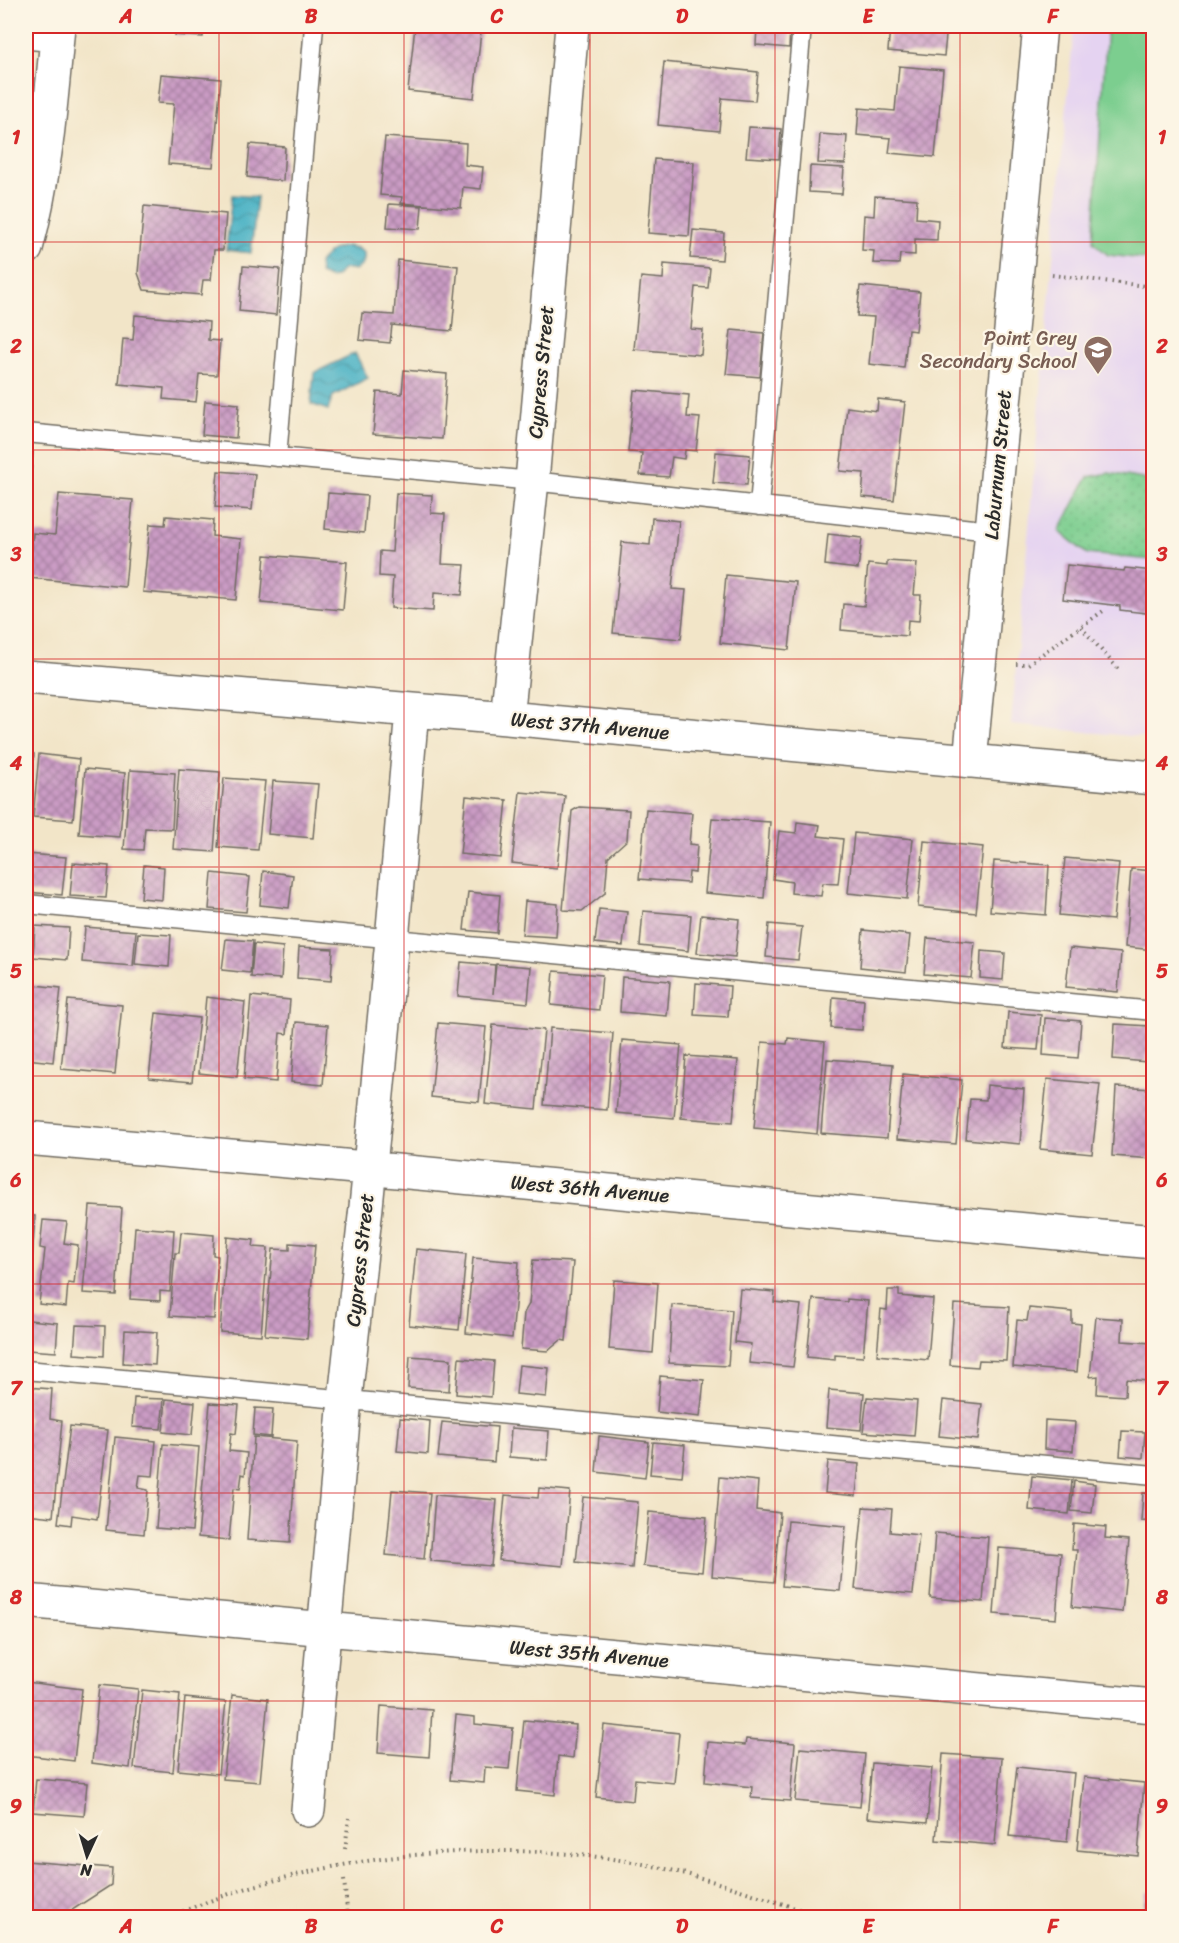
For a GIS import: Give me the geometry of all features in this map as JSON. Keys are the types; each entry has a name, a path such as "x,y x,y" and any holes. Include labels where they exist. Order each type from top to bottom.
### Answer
{"street":[{"name":"Cypress Street","path":"507,718 532,481 572,26"},
{"name":"Laburnum Street","path":"970,761 1040,26"},
{"path":"26,249 43,173 47,31"},
{"name":"West 37th Avenue","path":"26,677 507,718 1154,778"},
{"name":"Cypress Street","path":"308,1809 412,710"},
{"name":"West 36th Avenue","path":"26,1138 1154,1242"},
{"name":"West 35th Avenue","path":"26,1601 1154,1706"}],"lane":[{"path":"277,457 314,26"},
{"path":"759,506 802,26"},
{"path":"26,434 532,481 991,531"},
{"path":"26,904 1154,1011"},
{"path":"26,1370 1154,1475"}],"path":[{"path":"1052,275 1154,287"},
{"path":"1016,663 1028,664 1106,609"},
{"path":"1081,627 1118,669"},
{"path":"345,1849 349,1818"},
{"path":"166,1917 265,1882 396,1857 463,1851 525,1852 643,1864 712,1882 826,1917"},
{"path":"344,1880 348,1917"}],"shaded area":[{"name":"Point Grey Secondary School","path":"1074,26 1153,26 1153,738 1011,725"}],"green space":[{"path":"1107,26 1153,26 1153,260 1108,255 1093,242"},
{"path":"1109,473 1153,483 1153,560 1087,554 1059,531 1088,477"}],"water":[{"path":"232,195 257,197 251,253 226,250"},
{"path":"347,246 357,248 364,253 362,265 355,270 344,269 336,277 329,278 320,274 319,263 325,256 334,249"},
{"path":"355,353 368,378 333,396 328,410 311,404 314,373"}],"building":[{"path":"175,26 204,26 203,37 175,35"},
{"path":"415,26 481,31 474,98 408,91"},
{"path":"757,26 790,27 789,48 756,45"},
{"path":"890,26 947,26 944,56 888,51"},
{"path":"664,62 758,72 755,101 722,98 719,131 658,125"},
{"path":"899,66 943,70 935,157 889,153 891,138 857,135 859,108 895,111"},
{"path":"161,74 221,79 213,167 168,164 174,104 158,103"},
{"path":"749,127 781,129 779,159 746,157"},
{"path":"820,134 847,136 845,164 818,163"},
{"path":"385,137 466,143 465,165 483,167 481,189 463,187 461,208 401,203 402,197 380,195"},
{"path":"250,144 285,147 283,181 247,177"},
{"path":"654,159 694,162 689,236 648,233"},
{"path":"810,166 844,168 842,194 809,192"},
{"path":"875,196 917,199 916,218 938,220 937,240 915,239 915,255 900,254 899,264 873,263 874,251 862,250 864,215 874,216"},
{"path":"389,204 422,206 420,229 387,227"},
{"path":"144,206 226,214 223,250 214,250 211,280 203,280 201,295 144,290 138,273"},
{"path":"693,230 724,233 722,260 690,258"},
{"path":"398,260 458,266 452,331 392,325 390,343 359,340 362,313 394,315"},
{"path":"664,264 710,268 708,288 695,287 691,329 703,330 701,355 634,349 641,277 663,279"},
{"path":"243,266 280,269 276,315 239,311"},
{"path":"860,286 920,292 916,331 908,330 904,368 869,364 874,317 857,316"},
{"path":"135,315 209,322 208,340 220,341 217,375 199,374 196,402 163,399 164,388 119,384 123,339 133,340"},
{"path":"731,330 764,333 760,377 726,374"},
{"path":"404,370 447,374 442,439 373,434 377,392 402,394"},
{"path":"634,390 689,395 687,417 700,418 696,451 685,450 684,459 672,457 669,477 640,475 642,453 628,452"},
{"path":"878,399 905,402 894,500 862,497 864,473 840,471 847,407 877,411"},
{"path":"205,401 239,404 236,438 202,435"},
{"path":"26,451 33,452 30,484 26,483"},
{"path":"716,452 750,455 747,485 713,483"},
{"path":"218,471 255,474 252,510 215,507"},
{"path":"328,493 367,496 364,533 325,529"},
{"path":"396,493 432,495 431,513 445,514 442,564 465,565 462,595 434,593 433,611 391,608 393,577 379,576 380,551 392,552"},
{"path":"59,494 133,500 125,587 29,578 33,533 55,535"},
{"path":"166,516 213,520 212,536 241,539 236,600 143,592 150,524 165,525"},
{"path":"652,518 679,521 672,589 686,590 681,639 613,633 622,542 650,545"},
{"path":"828,534 862,538 858,569 825,565"},
{"path":"265,555 347,562 343,610 261,603"},
{"path":"887,561 917,563 914,595 921,595 919,621 908,620 907,636 841,630 843,604 864,606 868,564 887,566"},
{"path":"1067,565 1124,571 1125,568 1154,571 1154,614 1120,610 1120,606 1063,599"},
{"path":"726,575 796,582 789,650 720,643"},
{"path":"26,753 34,754 27,821 26,821"},
{"path":"39,754 79,759 73,820 33,817"},
{"path":"85,769 125,773 120,837 79,834"},
{"path":"179,769 220,772 214,852 173,849"},
{"path":"130,770 175,773 172,829 145,828 143,850 124,849"},
{"path":"224,778 265,781 258,850 218,847"},
{"path":"273,781 318,784 313,838 268,834"},
{"path":"520,792 565,796 557,868 512,863"},
{"path":"466,796 507,800 501,858 460,854"},
{"path":"579,807 629,810 627,840 608,857 605,893 582,911 563,910 572,811"},
{"path":"646,809 692,813 689,844 697,845 695,873 689,872 688,883 639,879"},
{"path":"712,818 770,822 764,898 705,893"},
{"path":"797,822 820,825 818,836 843,839 838,884 823,883 821,896 791,893 792,882 773,879 779,831 796,833"},
{"path":"854,833 913,839 907,899 848,893"},
{"path":"924,841 983,847 976,913 918,907"},
{"path":"26,854 66,857 62,895 26,892"},
{"path":"1065,858 1119,863 1113,920 1059,915"},
{"path":"994,861 1049,865 1046,915 990,911"},
{"path":"73,863 109,866 106,898 70,896"},
{"path":"144,865 164,867 162,900 141,898"},
{"path":"1131,869 1154,871 1154,950 1125,947"},
{"path":"263,871 293,875 289,908 260,905"},
{"path":"212,873 250,877 246,912 209,909"},
{"path":"468,892 500,895 497,933 464,930"},
{"path":"525,901 558,904 556,937 522,935"},
{"path":"599,909 627,912 623,946 595,943"},
{"path":"643,911 691,915 688,951 640,946"},
{"path":"701,915 739,919 735,957 697,953"},
{"path":"769,924 802,927 798,960 766,957"},
{"path":"35,926 69,928 67,960 33,957"},
{"path":"85,927 136,931 133,966 82,962"},
{"path":"863,930 910,935 906,972 860,967"},
{"path":"138,933 171,935 169,967 135,964"},
{"path":"927,938 975,942 971,978 924,974"},
{"path":"226,939 253,941 250,973 222,970"},
{"path":"254,944 283,947 281,979 251,977"},
{"path":"299,947 333,949 331,981 297,978"},
{"path":"1070,948 1121,953 1118,992 1066,987"},
{"path":"981,951 1005,953 1003,980 980,978"},
{"path":"461,962 495,965 493,994 496,964 531,967 528,1003 458,996"},
{"path":"554,971 602,975 599,1010 551,1005"},
{"path":"622,977 670,981 667,1016 620,1012"},
{"path":"696,983 730,986 728,1017 694,1015"},
{"path":"26,984 61,988 53,1062 26,1059"},
{"path":"251,996 290,1000 287,1034 280,1033 276,1082 244,1079"},
{"path":"206,997 245,1002 237,1077 199,1073"},
{"path":"833,997 864,1000 862,1030 831,1028"},
{"path":"68,1000 122,1005 115,1074 61,1069"},
{"path":"1008,1012 1041,1015 1038,1050 1005,1048"},
{"path":"156,1013 199,1018 192,1082 149,1078"},
{"path":"1045,1018 1081,1021 1078,1058 1043,1055"},
{"path":"296,1022 328,1025 323,1085 291,1082"},
{"path":"438,1023 486,1027 479,1102 431,1097"},
{"path":"1115,1024 1150,1026 1147,1062 1113,1059"},
{"path":"493,1025 544,1030 536,1109 485,1104"},
{"path":"550,1028 613,1033 607,1110 544,1105"},
{"path":"788,1038 825,1042 817,1134 754,1128 762,1042 787,1044"},
{"path":"622,1040 681,1045 674,1118 616,1113"},
{"path":"686,1056 738,1060 733,1122 681,1118"},
{"path":"827,1059 893,1064 887,1138 821,1133"},
{"path":"903,1074 962,1080 956,1144 897,1139"},
{"path":"1047,1079 1100,1084 1092,1154 1040,1149"},
{"path":"987,1085 1024,1089 1020,1144 966,1139 970,1099 986,1100"},
{"path":"1116,1087 1154,1089 1154,1159 1112,1156"},
{"path":"90,1206 122,1208 116,1295 83,1293"},
{"path":"26,1215 35,1216 30,1292 26,1291"},
{"path":"43,1220 67,1222 64,1243 78,1245 74,1284 68,1283 66,1307 39,1304 45,1249 40,1248"},
{"path":"135,1227 174,1230 170,1292 160,1291 160,1301 130,1299"},
{"path":"181,1232 214,1235 213,1255 218,1256 214,1319 170,1316 175,1253 179,1253"},
{"path":"227,1237 254,1240 253,1247 268,1248 261,1335 220,1332"},
{"path":"290,1243 315,1245 307,1339 265,1335 273,1249 290,1250"},
{"path":"416,1249 466,1254 459,1330 409,1325"},
{"path":"473,1258 519,1262 512,1338 466,1333"},
{"path":"533,1260 573,1262 566,1341 561,1340 548,1351 521,1349 524,1313 529,1304"},
{"path":"614,1280 658,1283 653,1353 609,1349"},
{"path":"740,1289 775,1292 774,1302 801,1305 793,1367 749,1363 751,1344 735,1342"},
{"path":"888,1290 899,1290 899,1296 933,1299 928,1360 877,1355 881,1309 887,1310"},
{"path":"813,1299 868,1301 863,1357 835,1355 835,1360 807,1357"},
{"path":"954,1304 1009,1307 1006,1361 979,1360 978,1367 950,1365"},
{"path":"672,1305 732,1310 728,1366 669,1363"},
{"path":"1029,1308 1072,1312 1072,1323 1081,1324 1077,1372 1013,1367 1017,1320 1027,1321"},
{"path":"1096,1317 1123,1319 1122,1341 1152,1343 1148,1381 1126,1379 1125,1396 1097,1394 1098,1376 1090,1377"},
{"path":"29,1320 58,1323 56,1352 27,1350"},
{"path":"76,1325 105,1326 104,1356 74,1354"},
{"path":"125,1330 157,1332 155,1365 123,1363"},
{"path":"410,1356 451,1359 449,1391 408,1388"},
{"path":"459,1358 494,1361 491,1397 456,1394"},
{"path":"519,1365 549,1368 546,1397 516,1394"},
{"path":"660,1376 704,1380 700,1417 657,1412"},
{"path":"26,1387 52,1389 50,1419 62,1421 53,1517 26,1514 28,1418 26,1417"},
{"path":"829,1390 864,1393 861,1430 826,1427"},
{"path":"867,1397 917,1401 914,1436 863,1432"},
{"path":"134,1398 164,1399 161,1429 132,1427"},
{"path":"166,1399 195,1402 192,1435 163,1432"},
{"path":"943,1400 982,1404 978,1440 939,1436"},
{"path":"210,1403 239,1405 236,1434 231,1433 229,1451 247,1453 245,1475 242,1474 240,1489 234,1488 229,1540 198,1537"},
{"path":"255,1408 273,1409 271,1437 253,1435"},
{"path":"400,1418 430,1421 428,1454 397,1451"},
{"path":"1045,1420 1075,1422 1073,1451 1044,1449"},
{"path":"442,1422 497,1427 494,1462 438,1457"},
{"path":"70,1426 108,1430 97,1519 72,1515 71,1525 58,1523"},
{"path":"511,1428 549,1431 547,1460 509,1457"},
{"path":"1122,1431 1145,1432 1143,1458 1120,1456"},
{"path":"599,1436 649,1442 645,1478 596,1472"},
{"path":"115,1437 156,1441 153,1476 140,1475 138,1488 148,1490 144,1534 106,1530"},
{"path":"254,1437 297,1441 290,1543 247,1540"},
{"path":"653,1442 685,1445 682,1477 650,1474"},
{"path":"163,1444 199,1447 192,1531 156,1528"},
{"path":"828,1461 859,1464 856,1496 825,1493"},
{"path":"1032,1476 1072,1480 1069,1514 1029,1510"},
{"path":"720,1477 758,1481 756,1510 780,1513 774,1582 712,1576"},
{"path":"1074,1481 1095,1484 1092,1513 1071,1511"},
{"path":"539,1488 570,1491 563,1566 499,1560 505,1495 538,1498"},
{"path":"392,1490 430,1493 424,1559 386,1555"},
{"path":"1143,1493 1154,1494 1154,1522 1141,1521"},
{"path":"435,1495 497,1500 491,1566 430,1561"},
{"path":"583,1497 638,1502 632,1568 576,1562"},
{"path":"863,1507 892,1509 890,1532 919,1535 913,1594 855,1589"},
{"path":"649,1512 707,1517 702,1572 643,1566"},
{"path":"788,1521 846,1526 840,1591 782,1586"},
{"path":"1074,1524 1106,1527 1105,1538 1129,1540 1122,1612 1072,1607 1077,1550 1072,1550"},
{"path":"935,1533 988,1537 983,1602 930,1598"},
{"path":"1152,1546 1154,1547 1154,1609 1147,1608"},
{"path":"999,1548 1061,1553 1056,1619 994,1614"},
{"path":"26,1682 82,1689 74,1761 26,1755"},
{"path":"99,1685 138,1689 130,1768 92,1763"},
{"path":"142,1690 180,1694 173,1772 134,1768"},
{"path":"232,1695 268,1699 260,1782 223,1779"},
{"path":"185,1698 226,1702 218,1774 178,1770"},
{"path":"381,1706 432,1710 429,1757 378,1753"},
{"path":"456,1715 475,1717 475,1724 513,1728 509,1769 485,1767 484,1783 450,1780"},
{"path":"524,1720 576,1725 573,1758 558,1756 555,1795 517,1791"},
{"path":"604,1725 679,1733 674,1783 635,1779 633,1801 596,1797"},
{"path":"746,1739 795,1743 790,1801 751,1798 752,1787 705,1782 708,1742 745,1745"},
{"path":"800,1748 865,1754 860,1807 795,1801"},
{"path":"943,1754 1002,1758 995,1845 936,1840"},
{"path":"872,1763 932,1768 927,1823 867,1818"},
{"path":"1017,1767 1074,1773 1067,1842 1009,1836"},
{"path":"1084,1777 1144,1783 1138,1856 1077,1850"},
{"path":"36,1779 87,1783 84,1816 33,1812"},
{"path":"26,1861 112,1868 111,1885 63,1916 49,1914 49,1918 26,1918"},
{"path":"1146,1892 1154,1892 1154,1918 1143,1918"}],"place":[{"name":"Point Grey Secondary School","path":"1098,376"}]}
